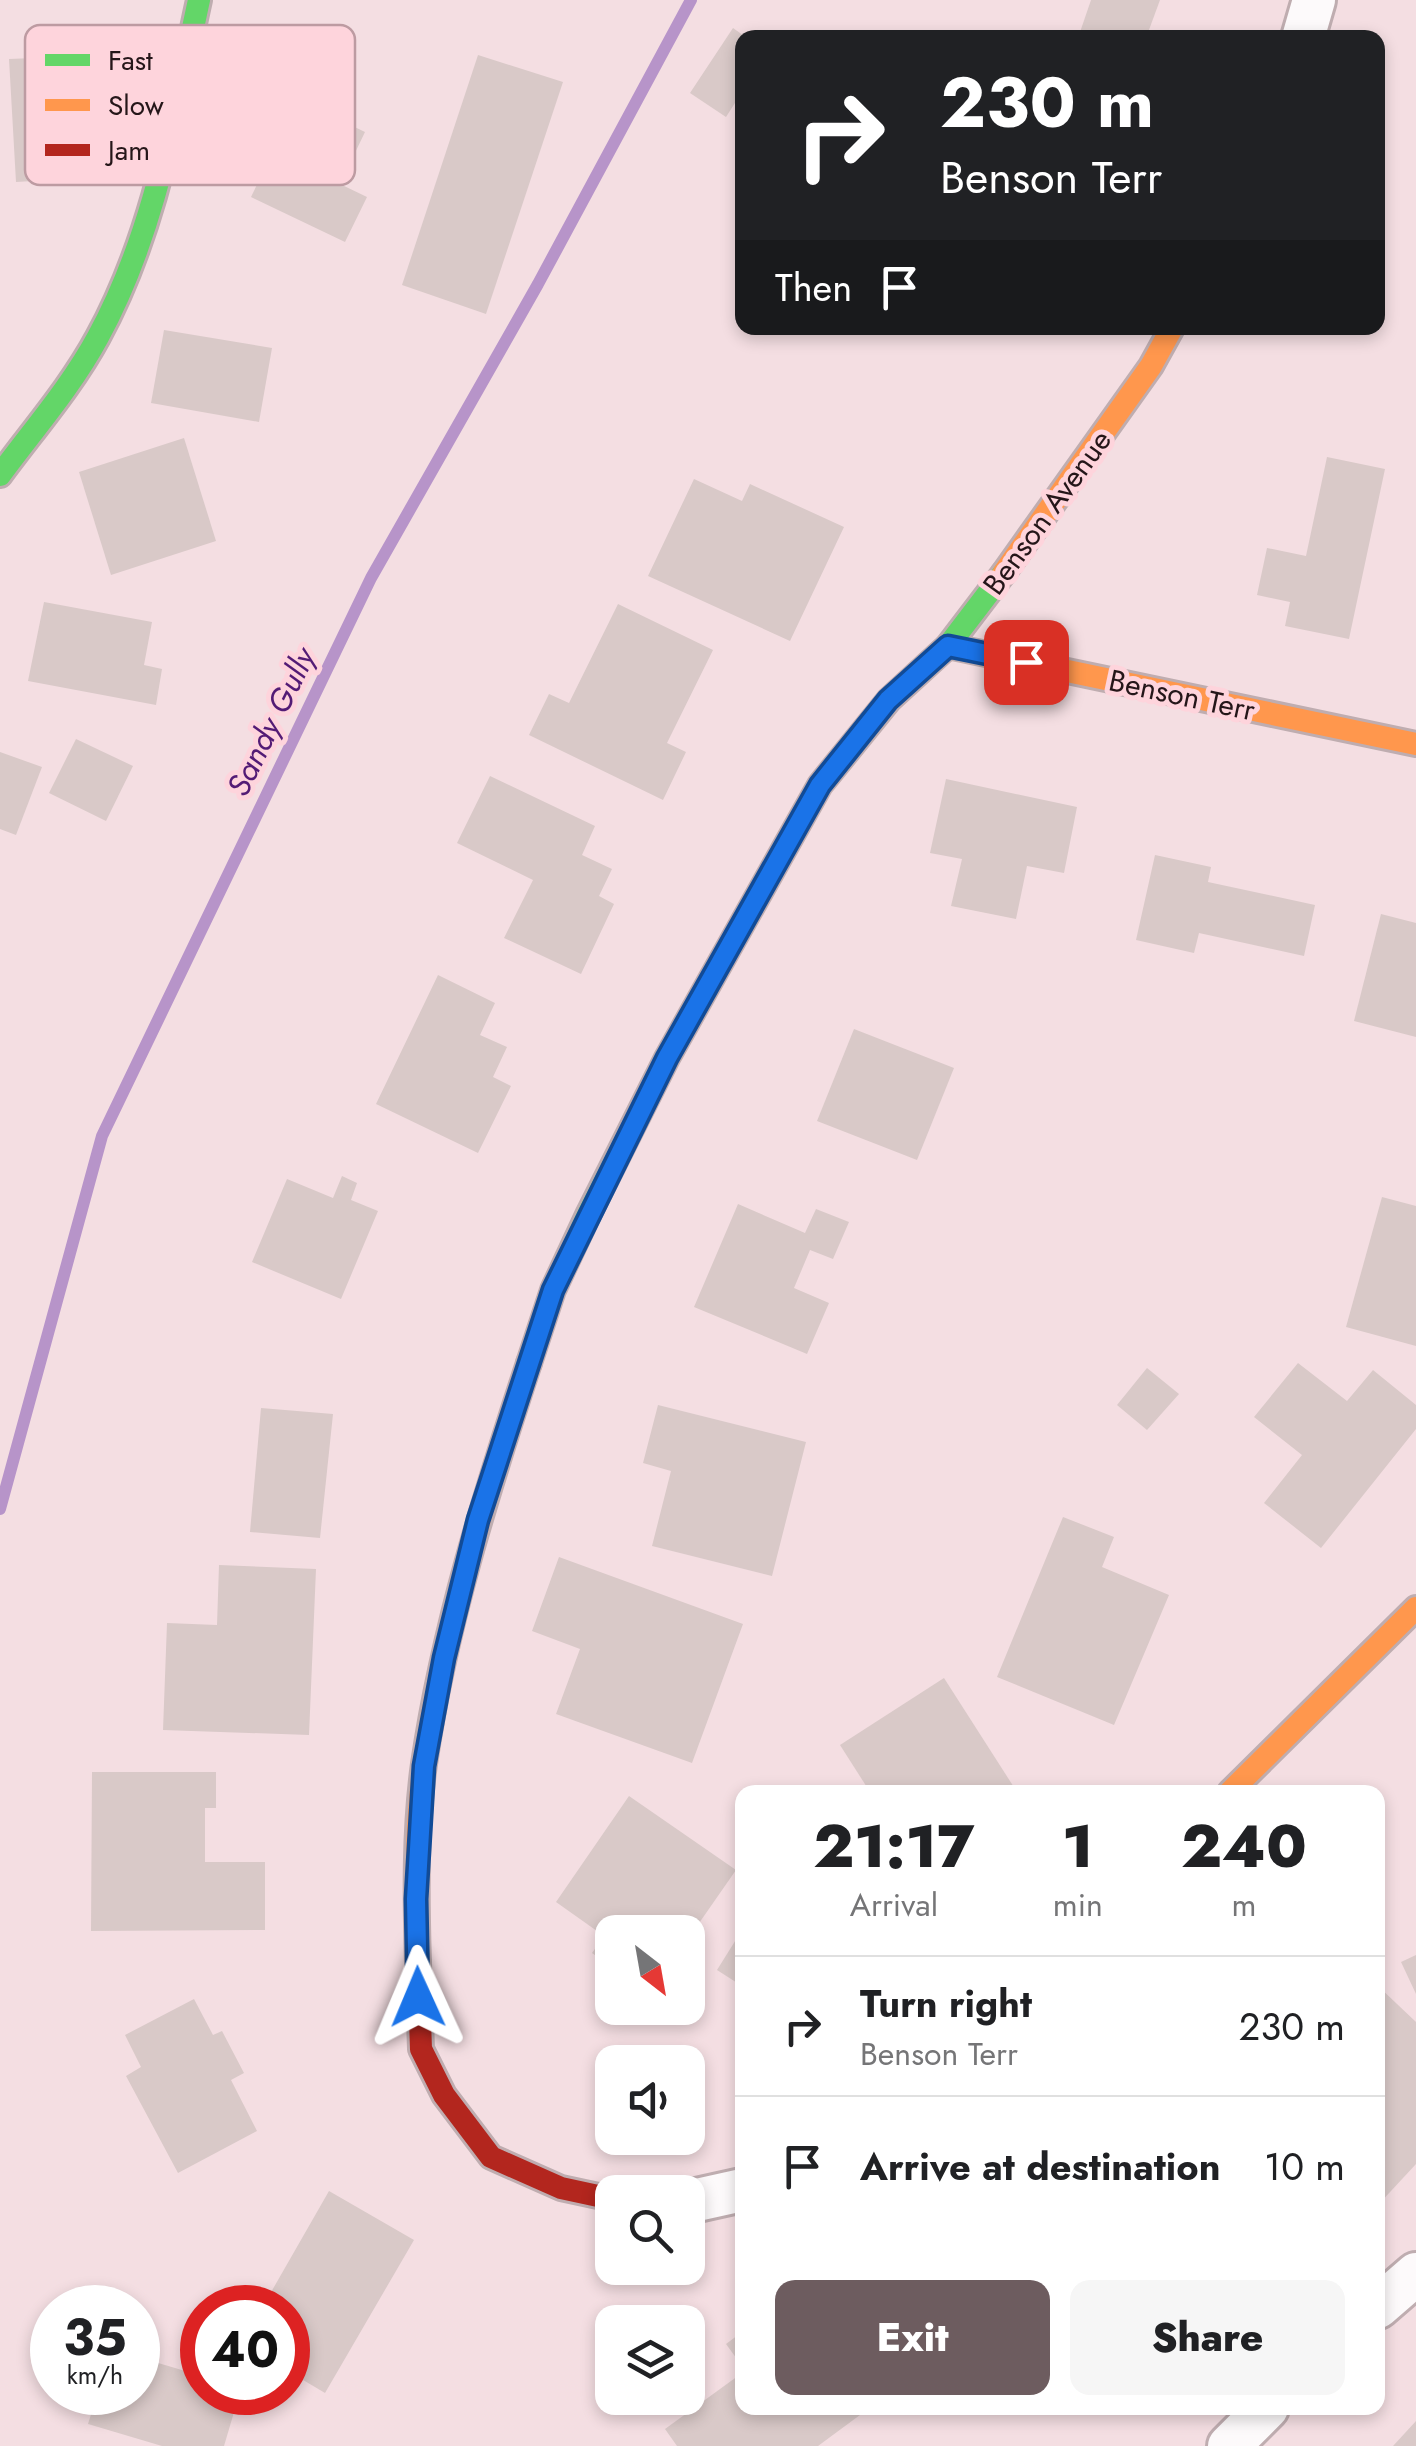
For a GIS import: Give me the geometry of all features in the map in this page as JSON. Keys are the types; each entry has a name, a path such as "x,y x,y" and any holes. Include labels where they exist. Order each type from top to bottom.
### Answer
{"street":[{"path":"193,25 199,0"},
{"path":"1305,30 1314,0"},
{"path":"0,475 97,340 131,269 158,185"},
{"name":"Benson Avenue","path":"595,2195 561,2188 491,2156 444,2095 420,2049 416,1899 424,1766 444,1658 478,1520 553,1290 667,1058 820,785 888,700 948,646 1026,543 1168,335"},
{"name":"Benson Terr","path":"948,646 1416,744"},
{"path":"1237,1785 1416,1608"},
{"path":"705,2198 735,2192"},
{"path":"1385,2301 1416,2274"},
{"path":"1229,2446 1260,2415"}],"building":[{"path":"1091,0 1160,0 1149,30 1081,30"},
{"path":"733,28 735,103 726,117 690,93"},
{"path":"478,55 563,82 486,314 402,285"},
{"path":"25,58 25,181 16,182 9,59"},
{"path":"355,127 365,132 355,153"},
{"path":"257,185 342,185 367,197 345,242 251,197"},
{"path":"164,330 272,348 259,422 151,403"},
{"path":"184,438 216,541 111,575 79,472"},
{"path":"1327,457 1385,469 1349,639 1285,626 1290,602 1257,595 1267,548 1306,556"},
{"path":"694,479 742,501 750,484 844,527 790,641 648,576"},
{"path":"44,602 152,622 144,665 162,669 156,705 28,681"},
{"path":"618,604 713,650 667,743 686,752 663,800 529,735 549,694 569,703"},
{"path":"76,739 133,766 106,821 49,793"},
{"path":"0,752 42,767 16,835 0,829"},
{"path":"490,776 595,826 582,855 612,869 599,896 614,904 581,974 504,938 533,880 457,843"},
{"path":"946,779 1077,807 1064,873 1027,866 1016,919 951,906 962,859 930,853"},
{"path":"1155,855 1211,867 1208,882 1315,905 1304,956 1199,933 1194,953 1136,940"},
{"path":"1381,914 1416,923 1416,1037 1354,1021"},
{"path":"438,975 495,1003 480,1035 507,1047 493,1077 511,1086 478,1153 376,1104"},
{"path":"854,1029 954,1068 917,1160 817,1121"},
{"path":"342,1176 357,1183 351,1200 378,1211 341,1299 252,1262 287,1179 333,1198"},
{"path":"1382,1197 1416,1206 1416,1346 1346,1327"},
{"path":"738,1204 805,1233 816,1209 849,1222 833,1259 810,1250 794,1288 829,1303 807,1354 694,1307"},
{"path":"1298,1363 1347,1401 1373,1370 1416,1405 1416,1429 1321,1548 1264,1503 1302,1455 1254,1417"},
{"path":"1147,1368 1179,1394 1147,1430 1117,1405"},
{"path":"658,1405 806,1442 772,1576 652,1546 671,1471 643,1463"},
{"path":"261,1408 333,1414 320,1538 250,1532"},
{"path":"1063,1517 1114,1537 1102,1567 1169,1595 1114,1725 997,1677"},
{"path":"559,1557 743,1624 692,1763 556,1714 580,1649 532,1631"},
{"path":"219,1565 316,1569 309,1735 163,1730 167,1623 217,1625"},
{"path":"944,1678 1013,1785 866,1785 840,1745"},
{"path":"92,1772 216,1772 216,1808 205,1808 205,1862 265,1862 265,1930 91,1931"},
{"path":"629,1796 735,1869 705,1915 595,1915 595,1930 556,1902"},
{"path":"735,1941 735,1982 717,1970"},
{"path":"1416,1955 1416,1994 1401,1962"},
{"path":"1385,1993 1416,2022 1416,2164 1385,2197"},
{"path":"194,1999 213,2035 222,2031 244,2073 231,2080 257,2131 178,2173 126,2076 141,2067 125,2035"},
{"path":"329,2191 414,2240 325,2393 310,2384 310,2285 275,2285"},
{"path":"735,2337 735,2356 726,2344"},
{"path":"160,2364 180,2369 180,2415 233,2415 224,2446 162,2446 88,2424 91,2415 160,2415"},
{"path":"735,2378 735,2415 860,2415 818,2446 677,2446 665,2429 684,2415 705,2415 705,2400"},
{"path":"1416,2421 1416,2446 1393,2446"}],"waterway":[{"name":"Sandy Gully","path":"0,1509 102,1136 371,578 538,284 691,0"}],"traffic: fast":[{"path":"194,25 199,0"},
{"path":"0,475 98,337 134,257 157,185"},
{"path":"529,1363 553,1290 667,1058 820,785 889,700 948,646 1003,574"}],"traffic: slow":[{"path":"1003,574 1151,366 1168,335"},
{"path":"948,646 1416,744"},
{"path":"418,1963 419,1813 432,1713 468,1561 529,1363"},
{"path":"1237,1785 1416,1608"}],"traffic: jam":[{"path":"418,1963 421,2049 444,2095 491,2157 561,2188 595,2195"}],"route":[{"path":"418,1997 416,1899 424,1766 444,1658 478,1520 553,1290 667,1058 820,785 888,700 948,646 1026,662"}]}
